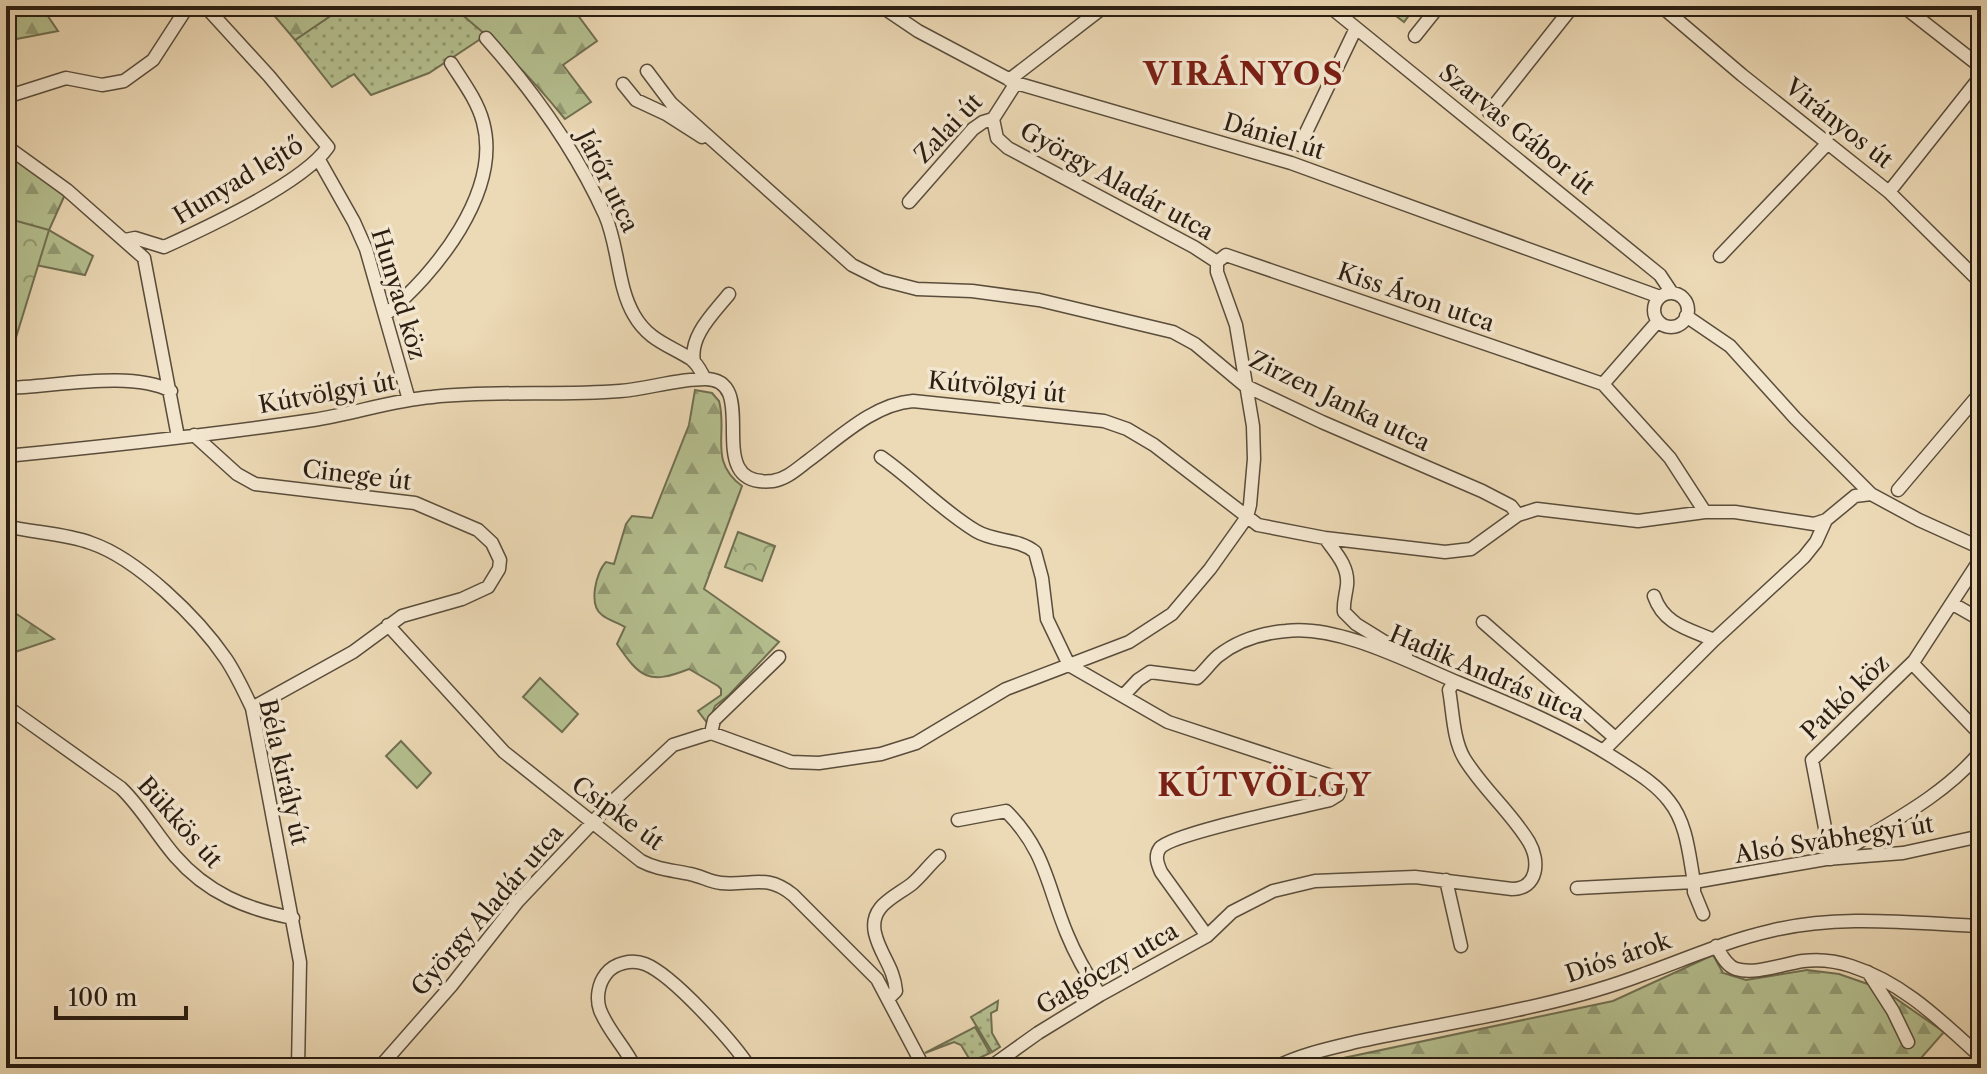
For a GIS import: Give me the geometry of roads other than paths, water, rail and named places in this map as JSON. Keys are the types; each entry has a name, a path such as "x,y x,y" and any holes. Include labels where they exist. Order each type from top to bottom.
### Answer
{"street":[{"path":"6,97 66,78 102,85 124,81 153,60 188,6"},
{"name":"Hunyad lejtő","path":"125,240 135,238 164,247 246,205 319,160 328,147 205,6"},
{"name":"Dániel út","path":"881,6 918,31 1012,81 1291,163 1666,295"},
{"name":"Zalai út","path":"909,202 973,129 993,119 1012,81 1105,6"},
{"name":"Szarvas Gábor út","path":"1329,6 1660,275 1666,295"},
{"path":"1415,36 1439,6"},
{"path":"1489,112 1573,6"},
{"name":"Virányos út","path":"1661,6 1889,192 1981,283"},
{"path":"1903,6 1981,67"},
{"path":"1300,145 1356,28"},
{"name":"Járőr utca","path":"486,38 547,111 571,150 605,216 614,240 626,297 638,322 654,340 694,362 705,379"},
{"path":"385,315 407,297 461,228 482,176 484,125 476,104 451,63"},
{"name":"Zirzen Janka utca","path":"647,71 671,103 852,265 866,273 917,289 1023,297 1159,328 1195,344 1244,385 1482,491 1511,506 1518,515"},
{"path":"1889,192 1981,76"},
{"name":"Zirzen Janka utca","path":"623,84 636,100 719,146"},
{"name":"György Aladár utca","path":"379,1068 451,986 518,901 592,823 673,745 711,733 791,762 819,763 881,754 916,743 988,699 1129,642 1172,614 1185,602 1247,517 1254,437 1236,325 1217,272 1217,262 1008,148 997,138 993,119"},
{"path":"1720,256 1828,143"},
{"name":"Hunyad lejtő","path":"6,146 67,190 147,263 178,437"},
{"name":"Hunyad köz","path":"319,160 366,249 409,400"},
{"name":"Kiss Áron utca","path":"1217,262 1226,255 1603,384"},
{"path":"694,362 693,347 697,338 729,294"},
{"path":"1666,295 1678,295 1685,302 1686,316 1681,323 1673,326 1658,321 1654,308 1666,295"},
{"path":"1686,316 1730,346 1795,418 1871,494 1981,548"},
{"path":"1658,321 1603,384 1670,458 1705,512"},
{"path":"6,388 131,379 171,391"},
{"name":"Kútvölgyi út","path":"6,456 323,419 409,400 451,395 621,391 705,379 722,382 730,391 735,457 742,470 761,481 783,478 878,412 900,402 913,401 1094,418 1127,429 1154,445 1258,525 1325,538 1445,552 1463,551 1480,544 1518,515"},
{"path":"1898,490 1981,392"},
{"name":"Cinege út","path":"194,435 237,474 255,484 415,503 464,523 487,537 500,560 499,569 488,587 462,599 402,616 353,652 252,708"},
{"path":"881,457 977,532 1016,542 1035,552 1047,619 1069,665"},
{"path":"1604,750 1714,640 1804,557 1816,542 1826,520 1855,496 1871,494"},
{"path":"1518,515 1537,509 1638,521 1705,512 1735,512 1805,525 1826,520"},
{"name":"Béla király út","path":"6,526 92,543 137,568 195,621 225,658 252,708 300,962 298,1068"},
{"path":"1325,538 1345,566 1344,612 1356,624 1391,644 1411,660"},
{"path":"1981,558 1912,663 1981,735"},
{"path":"1654,596 1658,606 1674,624 1714,640"},
{"path":"1953,604 1981,620"},
{"path":"1483,622 1614,737"},
{"name":"Csipke út","path":"388,625 504,752 641,861 656,869 688,873 714,882 766,881 783,887 867,967 888,999 924,1068"},
{"name":"Hadik András utca","path":"1123,696 1150,672 1197,678 1220,655 1234,647 1261,635 1288,630 1333,635 1411,660 1494,696 1604,750 1645,778 1670,802 1682,824 1694,892 1703,914"},
{"path":"711,733 714,720 779,657"},
{"name":"Patkó köz","path":"1831,859 1812,760 1912,663"},
{"name":"Galgóczy utca","path":"992,1065 1100,995 1207,936 1161,872 1157,863 1160,848 1191,835 1330,800 1338,795 1340,784 1328,773 1168,722 1069,665"},
{"path":"1207,936 1232,912 1273,891 1296,884 1415,877 1519,889 1531,881 1535,875 1529,841 1462,755 1449,690 1454,682 1458,683"},
{"name":"Bükkös út","path":"6,706 121,788 174,854 210,888 240,904 293,918"},
{"path":"1831,859 1932,795 1964,770 1981,751"},
{"path":"958,820 1006,811 1023,830 1046,869 1075,952 1100,995"},
{"name":"Alsó Svábhegyi út","path":"1577,888 1903,853 1981,836"},
{"path":"888,999 896,991 895,975 875,933 875,917 883,903 913,883 939,856"},
{"path":"1446,880 1461,946"},
{"name":"Diós árok","path":"1274,1068 1312,1053 1404,1031 1537,1006 1644,974 1716,946 1771,930 1815,922 1850,921 1981,926"},
{"path":"1716,946 1727,963 1736,969 1822,961 1868,972 1920,1003 1981,1057"},
{"path":"635,1068 605,1020 598,996 605,975 628,962 646,965 667,979 715,1024 750,1068"},
{"path":"1868,972 1908,1042"}],"district":[{"name":"VIRÁNYOS","path":"1244,73"},
{"name":"KÚTVÖLGY","path":"1265,784"}]}
